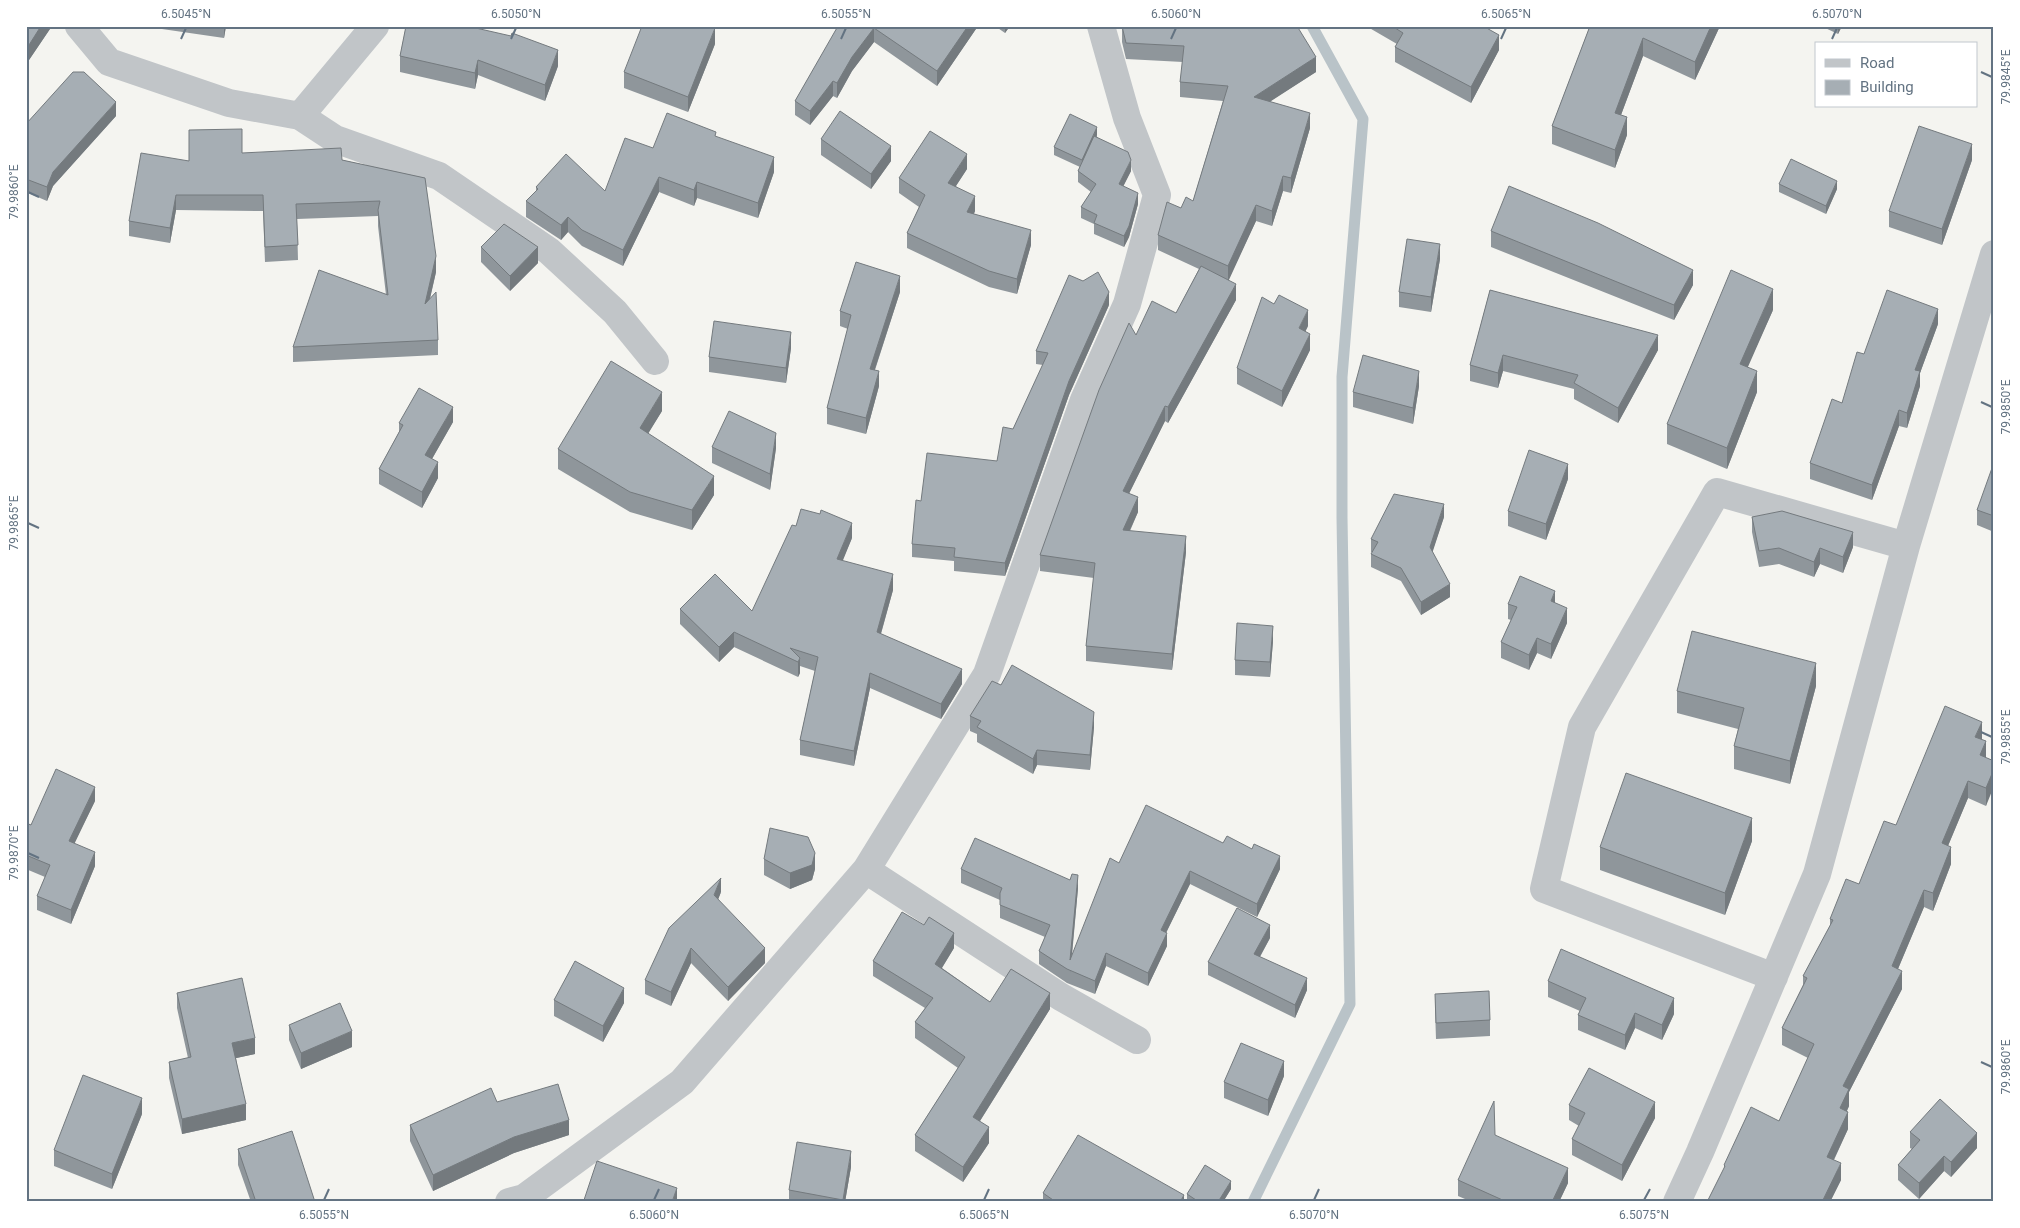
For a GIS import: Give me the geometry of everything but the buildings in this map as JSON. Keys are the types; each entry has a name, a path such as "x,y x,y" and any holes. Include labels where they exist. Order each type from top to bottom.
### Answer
{"street":[{"path":"79,26 108,62 229,102 300,116 335,139 439,176 549,251 615,312 656,361"},
{"path":"300,116 375,26"},
{"path":"509,1202 524,1198 682,1082 866,870 987,674 1084,400 1127,304 1157,195 1127,118 1101,26"},
{"path":"1676,1202 1700,1152 1817,874 1906,546 1994,254"},
{"path":"1774,976 1544,889 1582,727 1717,492 1906,546"},
{"path":"866,870 1062,998 1137,1040"}],"waterway":[{"path":"1253,1202 1350,1004 1342,517 1342,377 1363,119 1312,26"}]}
